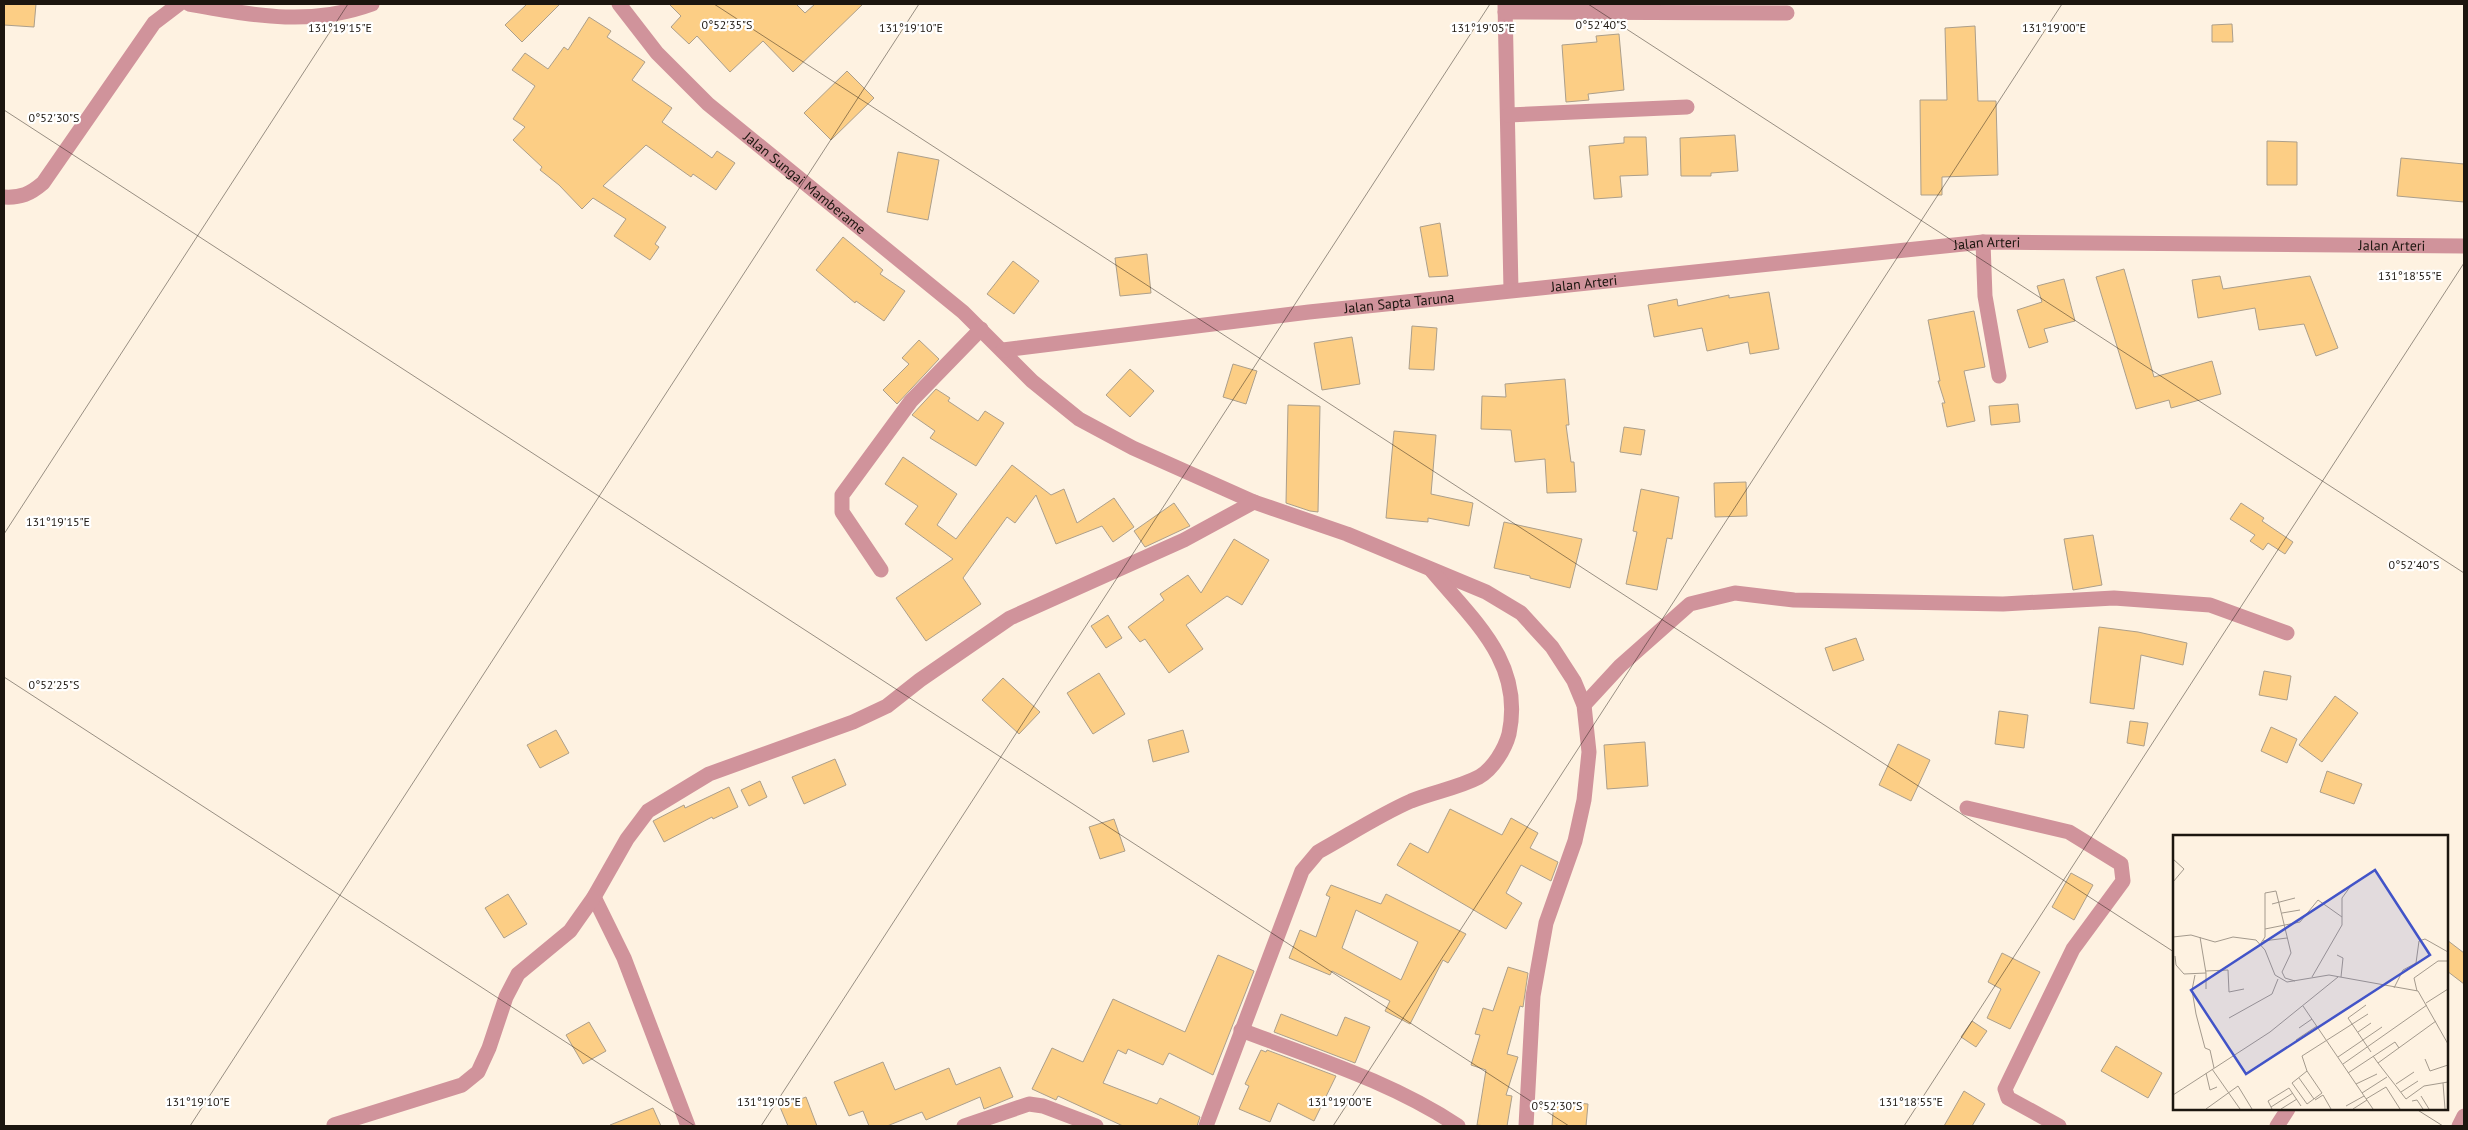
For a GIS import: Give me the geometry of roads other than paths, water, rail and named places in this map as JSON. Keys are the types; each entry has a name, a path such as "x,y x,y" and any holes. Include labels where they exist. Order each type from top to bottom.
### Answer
{"street":[{"path":"4,197 19,198 33,192 43,183 154,23 180,4"},
{"path":"188,4 246,15 303,19 347,13 372,4"},
{"name":"Jalan Sungai Mamberame","path":"618,4 656,53 708,104 981,329 1032,381 1079,419 1133,448 1254,502 1347,534 1486,592 1521,614 1552,647 1574,681 1584,705 1589,752 1584,800 1575,841 1546,922 1533,996 1526,1126"},
{"path":"1511,290 1505,8 1787,13"},
{"path":"1508,116 1687,107"},
{"path":"1983,242 1985,296 1999,376"},
{"name":"Jalan Arteri","path":"1511,290 1983,242 2464,246"},
{"name":"Jalan Sapta Taruna","path":"1003,350 1308,312 1511,290"},
{"path":"881,570 842,512 842,495 911,401 981,329"},
{"path":"334,1125 462,1085 478,1072 489,1048 506,997 518,974 570,931 594,897 627,838 648,811 673,794 709,774 838,728 888,706 920,680 1010,618 1159,552 1254,502"},
{"path":"1206,1126 1302,871 1308,863 1318,852 1410,802 1480,776 1494,762 1506,745 1511,722 1513,696 1505,668 1496,649 1475,619 1429,568"},
{"path":"1584,705 1620,666 1690,604 1735,593 1794,600 2003,604 2114,598 2210,605 2287,633"},
{"path":"1967,808 2069,832 2121,864 2123,881 2073,949 2005,1089 2008,1098 2059,1126"},
{"path":"594,897 624,958 688,1126"},
{"path":"1241,1030 1374,1082 1437,1112 1458,1126"},
{"path":"964,1126 1030,1104 1043,1106 1096,1126"},
{"path":"2277,1126 2287,1110"},
{"path":"2459,1126 2464,1116"}]}
